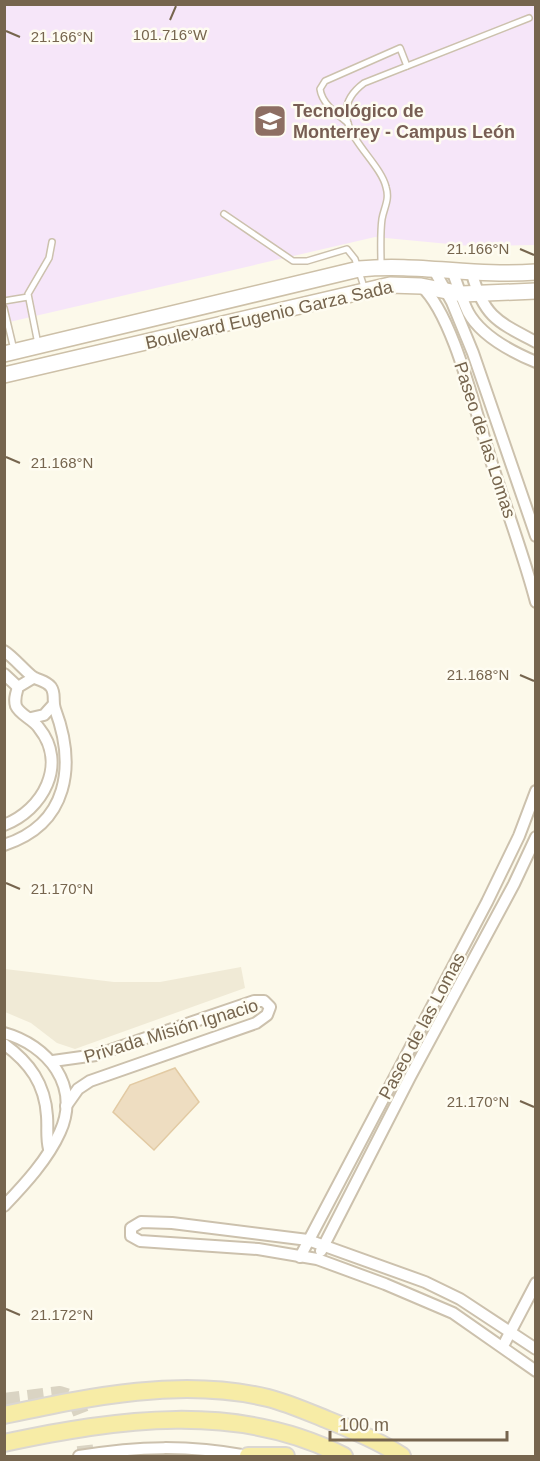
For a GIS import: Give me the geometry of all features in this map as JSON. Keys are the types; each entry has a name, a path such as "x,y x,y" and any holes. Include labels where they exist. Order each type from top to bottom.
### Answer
{"main road":[{"path":"4,1415 154,1390 208,1389 267,1398 286,1404 347,1428 402,1456"},
{"path":"4,1443 135,1420 222,1421 283,1431 344,1456"},
{"path":"248,1456 286,1456"}],"street":[{"name":"Boulevard Eugenio Garza Sada","path":"9,353 359,269 381,267 472,274 536,272"},
{"name":"Paseo de las Lomas","path":"434,270 446,290 473,353 535,531"},
{"path":"453,273 470,294 497,320 536,342"},
{"path":"472,274 467,311 475,323 502,344 534,359"},
{"name":"Boulevard Eugenio Garza Sada","path":"4,375 390,285 421,286 470,294 536,291"},
{"name":"Paseo de las Lomas","path":"421,286 436,302 447,329 517,536 536,602"},
{"path":"517,536 535,531"},
{"path":"4,651 22,664 33,678 50,686 53,692 53,705 66,747 64,786 56,807 33,832 4,845"},
{"path":"4,674 18,687"},
{"path":"18,687 33,678"},
{"path":"18,687 16,706 22,713 31,717 44,715 53,705"},
{"path":"4,825 21,817 35,806 49,782 52,770 48,743 31,717"},
{"name":"Paseo de las Lomas","path":"300,1257 487,902 519,836 536,791"},
{"name":"Paseo de las Lomas","path":"317,1259 514,884 536,837"},
{"path":"487,902 500,908"},
{"name":"Privada Misión Ignacio","path":"52,1061 96,1055 254,1001 264,1001 270,1007 267,1015 256,1023 90,1081 78,1089 66,1106"},
{"path":"4,1034 22,1040 52,1061 63,1084 66,1106 60,1132 50,1149 28,1180 4,1206"},
{"path":"4,1044 28,1065 41,1085 46,1106 45,1135 50,1149"},
{"path":"536,1349 511,1330 425,1282 309,1240 232,1228 148,1221 137,1223 131,1230 131,1236 140,1241 258,1249 317,1259 453,1313 536,1371"},
{"path":"502,1346 536,1283"},
{"path":"79,1456 147,1446 193,1448 248,1456"},
{"path":"174,1456 193,1448"}],"lane":[{"path":"348,123 349,105 359,86 529,18"},
{"path":"382,218 388,205 385,183 356,141 348,123 328,105 321,96 320,89 325,81 400,48 407,66"},
{"path":"380,211 382,218 381,267"},
{"path":"224,214 293,261 307,261 347,249 355,259 365,291"},
{"path":"39,346 28,297 31,286 49,258 52,242"},
{"path":"4,302 28,297"},
{"path":"4,308 9,353"}],"shaded area":[{"name":"Tecnológico de Monterrey - Campus León","path":"4,5 535,5 535,245 470,246 375,237 5,323"},
{"path":"241,967 245,988 75,1049 57,1043 31,1023 5,1012 5,969 114,982 160,982"}],"building":[{"path":"175,1068 199,1102 154,1150 113,1112 130,1085"}],"tunnel":[{"path":"4,1401 60,1394 75,1399 81,1414 86,1456"}],"place":[{"name":"Tecnológico de Monterrey - Campus León","path":"270,121"}]}
